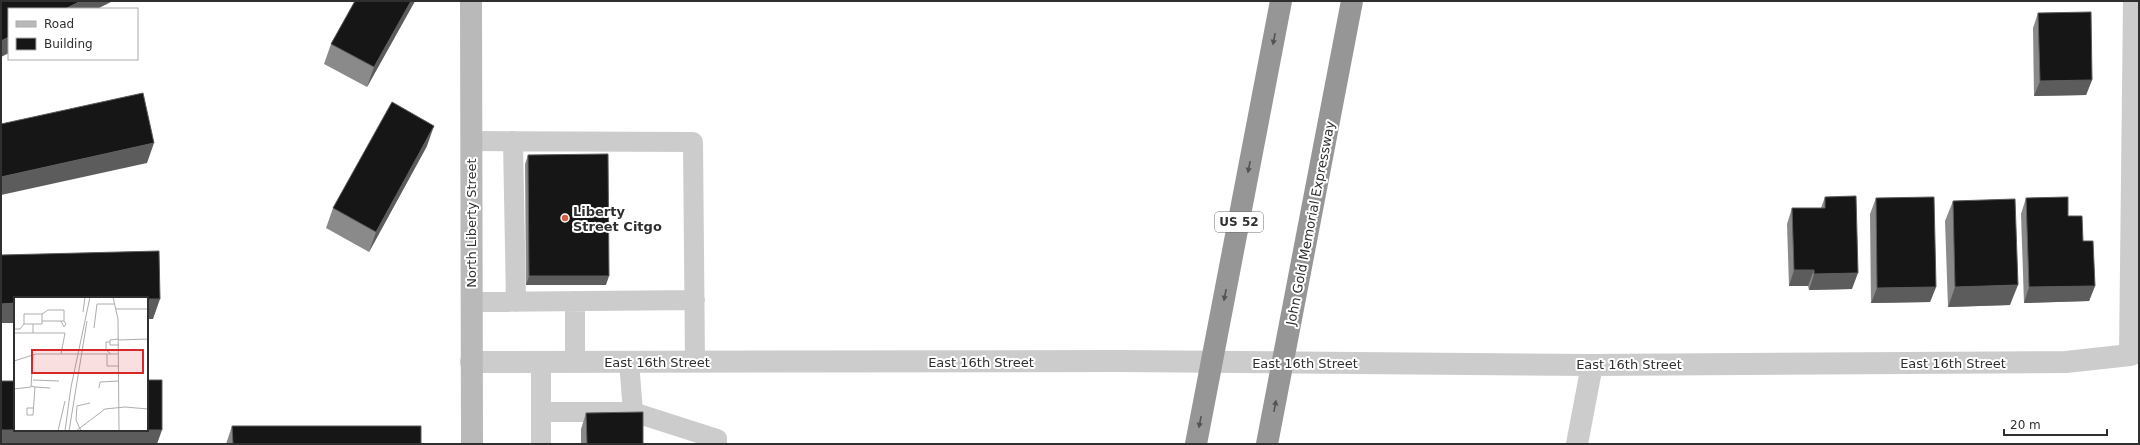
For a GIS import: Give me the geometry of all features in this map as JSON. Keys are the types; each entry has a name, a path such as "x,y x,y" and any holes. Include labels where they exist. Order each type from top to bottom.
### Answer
{"highway":[{"name":"US 52","path":"1196,444 1281,1"},
{"name":"John Gold Memorial Expressway","path":"1267,444 1352,1"},
{"path":"1330,115 1362,1"}],"main road":[{"name":"North Liberty Street","path":"471,1 472,444"}],"street":[{"path":"2134,1 2134,353"},
{"name":"East 16th Street","path":"471,362 1118,361 1592,365 2066,362 2134,353"},
{"path":"1577,444 1592,365"}],"lane":[{"path":"471,141 693,142 695,362"},
{"path":"513,141 520,193 520,244 516,302"},
{"path":"591,141 591,162"},
{"path":"471,302 516,302 587,296 694,300"},
{"path":"575,362 587,296"},
{"path":"541,362 541,444"},
{"path":"629,362 633,412"},
{"path":"542,412 633,412 717,439 717,444"}],"building":[{"path":"1,1 81,1 67,8 8,8 8,38 1,41"},
{"path":"355,1 411,1 374,67 331,44"},
{"path":"2091,12 2092,80 2040,81 2038,13"},
{"path":"143,93 154,143 1,177 1,124"},
{"path":"392,102 434,126 376,232 333,208"},
{"name":"Liberty Street Citgo","path":"608,154 609,276 529,276 528,155"},
{"path":"1856,196 1858,273 1814,274 1814,270 1794,270 1792,208 1825,208 1825,197"},
{"path":"1934,197 1936,287 1877,288 1876,198"},
{"path":"2068,197 2068,216 2082,216 2083,241 2093,241 2095,286 2029,287 2026,198"},
{"path":"2015,199 2018,285 1955,287 1953,201"},
{"path":"159,251 160,299 148,299 148,297 14,297 14,303 1,304 1,255"},
{"path":"148,380 162,380 162,430 148,430"},
{"path":"1,381 14,381 14,430 1,430"},
{"path":"643,412 643,444 587,444 586,413"},
{"path":"232,426 421,426 421,444 233,444"}],"place":[{"name":"Liberty Street Citgo","path":"565,218"}]}
